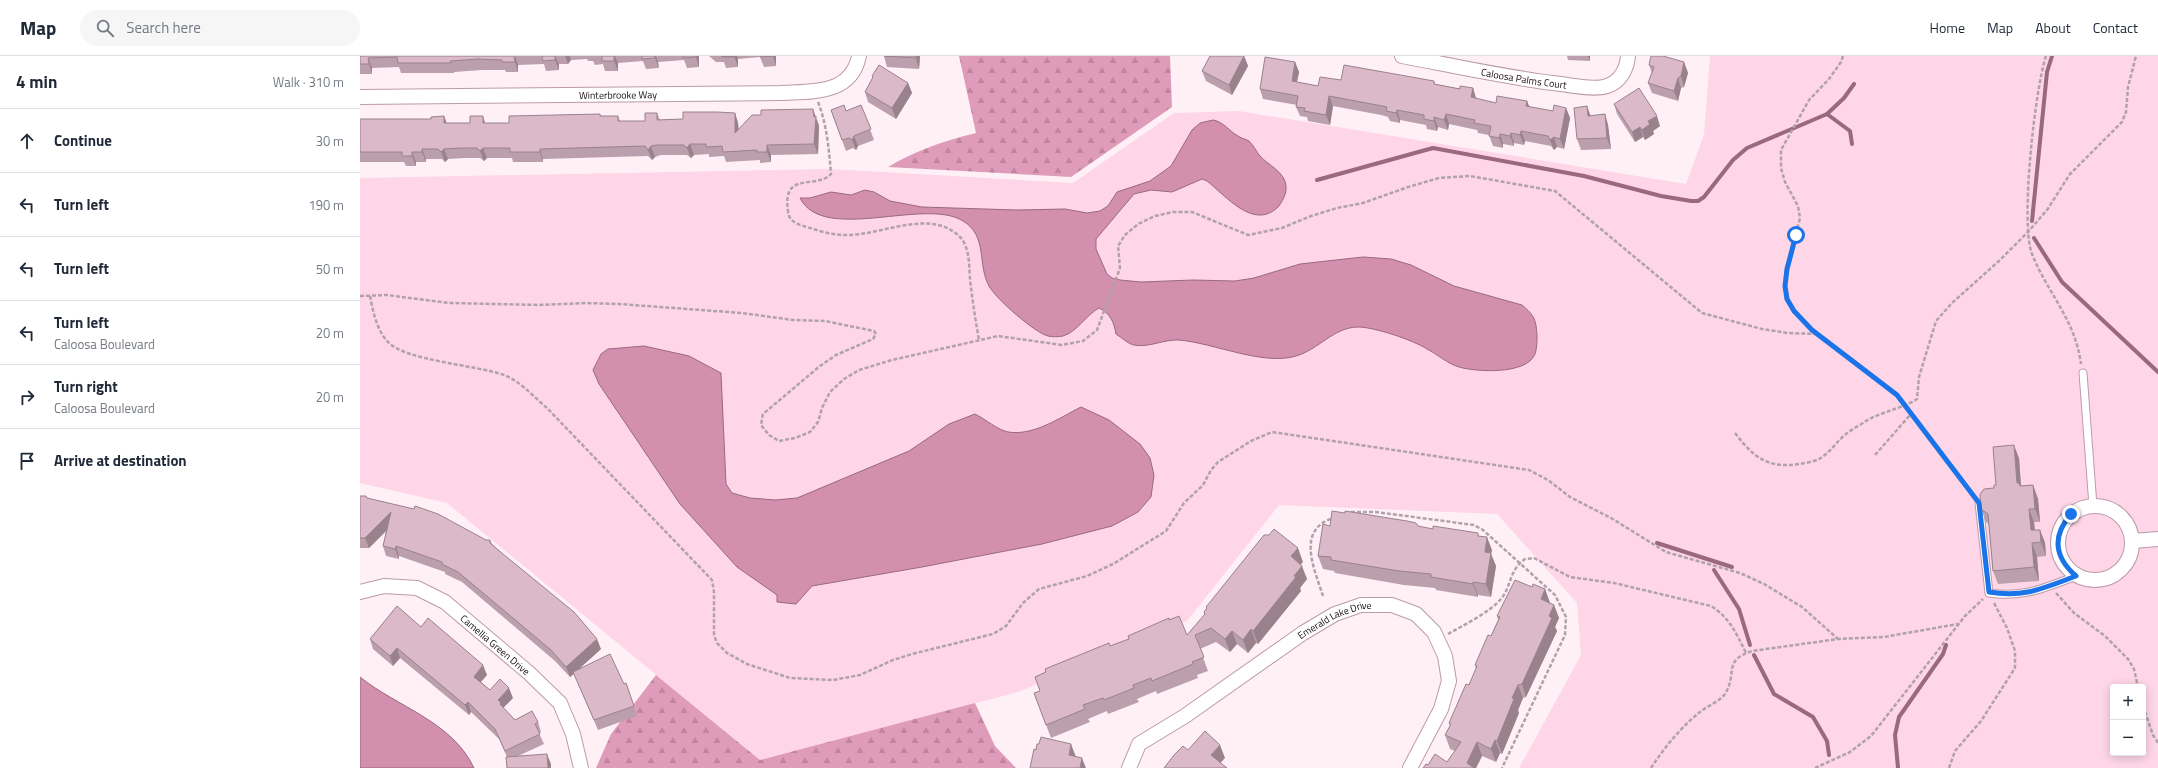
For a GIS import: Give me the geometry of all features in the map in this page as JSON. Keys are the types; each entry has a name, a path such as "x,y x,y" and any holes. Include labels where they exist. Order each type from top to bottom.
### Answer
{"street":[{"name":"Winterbrooke Way","path":"360,97 831,90 849,78 859,56"},
{"name":"Caloosa Palms Court","path":"1402,56 1518,79 1586,87 1606,87 1620,78 1628,64 1628,56"},
{"path":"2093,506 2104,507 2120,516 2130,530 2133,541 2127,564 2119,572 2110,578 2098,581 2087,580 2076,576 2067,568 2060,558 2058,534 2063,523 2071,514 2081,508 2093,506"},
{"path":"2133,541 2158,540"},
{"name":"Camellia Green Drive","path":"360,592 384,586 417,588 445,602 529,673 560,703 573,734 581,768"},
{"name":"Emerald Lake Drive","path":"1129,768 1139,744 1185,716 1303,633 1336,614 1361,605 1392,605 1416,614 1434,632 1445,656 1449,681 1441,709 1410,768"}],"lane":[{"path":"2083,373 2093,506"},
{"path":"1979,503 1989,592 2008,596 2027,594 2076,576"}],"path":[{"path":"1843,56 1841,62 1829,78 1809,100 1795,122 1781,150 1781,168 1785,182 1798,206 1800,218 1787,269 1785,286 1787,299 1794,311 1818,334 1872,374 1897,395 1979,503"},
{"path":"2046,56 2037,101 2030,177 2028,232 2032,254 2071,326 2079,346 2083,373"},
{"path":"1735,433 1754,454 1769,464 1785,466 1800,464 1820,459 1846,434 1867,420 1889,410 1905,406 1917,399 1919,377 1936,321 1952,303 2000,260 2028,232 2047,210 2070,174 2122,122 2126,112 2128,87 2136,56"},
{"path":"814,91 822,113 829,149 831,174 827,178 803,182 793,186 788,195 787,205 789,216 795,224 824,232 846,235 916,224 936,225 951,231 962,240 967,250 972,300 979,340"},
{"path":"360,296 387,295 450,303 540,305 585,303 619,304 742,313 793,320 825,321 874,330 876,334 873,339 836,355 820,366 763,414 761,425 769,435 779,441 795,438 810,432 818,422 822,408 830,392 859,370 892,360 998,336 1062,345 1083,341 1097,330 1120,268 1118,246 1125,235 1138,224 1155,216 1173,212 1192,212 1248,234 1282,228 1311,216 1337,208 1362,203 1439,178 1470,176 1555,191 1702,313 1762,329 1788,333 1818,334"},
{"path":"370,296 380,331 388,342 396,348 423,357 504,375 520,385 547,408 712,580 714,592 714,635 717,643 727,653 747,664 790,678 833,680 860,675 893,660 912,654 993,634 1006,626 1023,603 1039,589 1087,576 1113,564 1166,531 1184,503 1203,485 1211,470 1218,462 1251,441 1272,432 1313,440 1529,470 1548,480 1570,497 1611,518 1666,552 1740,573 1764,584 1802,606 1838,639"},
{"path":"1875,455 1910,414"},
{"path":"1348,513 1376,512 1474,525 1483,530 1555,595 1562,607 1566,624 1565,635 1502,768"},
{"path":"1323,596 1310,550 1312,534 1317,525 1335,517"},
{"path":"1438,641 1502,599 1513,570 1525,559 1534,558 1570,577 1614,583 1711,606 1724,614 1732,625 1746,653"},
{"path":"2050,586 2074,612 2105,636 2128,659 2134,669 2137,684"},
{"path":"1815,768 1850,752 1871,736 1959,624 1989,592 2007,628 2015,651 2015,668 1981,721 1955,751 1949,768"},
{"path":"1651,768 1666,747 1700,712 1724,695 1729,685 1734,662 1740,655 1838,639 1884,637 1959,624"},
{"path":"2146,715 2153,735 2158,743"}],"shaded area":[{"path":"1710,56 2158,56 2158,768 1519,768 1581,655 1577,603 1497,514 1279,505 1187,621 1018,692 760,760 447,503 360,483 360,178 829,169 1073,183 1174,113 1239,111 1686,184 1704,135"},
{"path":"1213,120 1217,121 1239,137 1249,141 1260,156 1283,177 1286,189 1281,203 1277,208 1268,214 1258,215 1249,213 1240,208 1207,181 1202,179 1172,192 1151,190 1134,194 1096,239 1096,249 1107,274 1112,278 1141,282 1193,280 1235,281 1254,278 1300,264 1363,257 1391,259 1411,265 1454,286 1522,305 1532,315 1536,326 1537,345 1535,354 1530,361 1522,366 1512,369 1488,371 1467,369 1451,364 1421,345 1403,338 1374,329 1358,327 1341,331 1304,353 1283,358 1254,356 1179,340 1139,346 1127,342 1116,334 1111,318 1106,312 1099,308 1068,334 1060,337 1048,336 1034,329 1025,322 999,298 989,286 985,278 981,251 976,234 971,227 963,221 946,215 925,214 876,218 830,218 812,211 800,198 810,198 831,192 851,195 865,190 874,192 890,201 922,207 1017,210 1065,209 1087,213 1100,211 1108,206 1117,192 1150,181 1171,166 1192,130 1200,123"},
{"path":"644,346 689,356 721,373 726,484 732,493 750,498 775,500 797,498 909,451 949,424 975,414 1004,431 1018,433 1037,429 1081,407 1109,420 1140,444 1150,458 1154,475 1151,497 1138,512 1112,526 1042,544 812,586 796,604 777,602 777,595 737,567 680,504 599,384 593,370 601,354 608,349"},
{"path":"360,677 375,688 438,726 452,738 464,752 474,768 360,768"}],"green space":[{"path":"959,56 1170,56 1172,107 1071,177 888,167 930,147 976,133"},
{"path":"656,675 760,760 975,703 995,746 1016,768 596,768 611,734"}],"building":[{"path":"360,56 514,56 515,62 478,59 450,61 451,63 398,63 397,57 368,58 369,64 360,64"},
{"path":"542,56 555,56 555,60 543,61"},
{"path":"602,56 614,56 614,61 602,61"},
{"path":"642,56 655,56 655,58 642,59"},
{"path":"683,56 696,56 696,57 683,58"},
{"path":"734,56 734,57 722,57"},
{"path":"884,56 916,56 916,58"},
{"path":"1210,56 1244,56 1229,85 1202,71"},
{"path":"1651,56 1663,56 1684,62 1681,76 1678,78 1674,91 1648,83 1654,67 1649,65"},
{"path":"1265,57 1295,62 1292,81 1318,86 1320,77 1341,80 1344,65 1434,81 1434,84 1460,89 1460,86 1473,88 1471,97 1496,103 1497,96 1527,101 1526,106 1553,111 1554,105 1566,108 1560,139 1554,137 1550,140 1548,136 1521,131 1520,135 1511,133 1510,136 1500,134 1499,138 1489,136 1491,126 1474,123 1475,120 1446,114 1444,120 1434,117 1434,121 1424,119 1424,115 1397,110 1396,113 1386,111 1387,107 1329,96 1326,115 1304,111 1305,108 1296,107 1298,96 1260,89"},
{"path":"879,65 908,83 892,108 865,92"},
{"path":"1639,88 1657,116 1648,121 1650,124 1642,130 1640,127 1632,132 1614,104"},
{"path":"844,105 846,111 861,105 871,129 854,136 852,140 849,138 842,140 831,110"},
{"path":"1587,106 1588,116 1605,114 1607,138 1577,139 1574,108"},
{"path":"813,109 814,117 816,116 814,144 767,145 767,152 757,152 757,150 723,152 722,146 706,147 706,144 690,144 687,148 684,145 657,145 651,146 648,150 645,146 540,149 540,152 510,152 510,148 483,148 480,151 477,148 461,148 444,149 441,152 438,149 422,149 422,152 412,152 412,156 402,156 402,152 360,152 360,119 431,119 431,117 444,116 444,123 470,123 470,116 483,116 483,123 509,123 509,116 600,114 600,116 618,116 618,121 645,121 645,113 657,113 657,120 683,119 683,112 717,112 735,113 735,133 752,115 761,115 761,110"},
{"path":"2014,445 2017,483 2019,483 2020,486 2033,485 2035,509 2029,509 2031,530 2040,530 2041,542 2032,543 2034,567 1993,571 1988,514 1981,509 1980,494 1984,489 1994,488 1994,485 1996,485 1993,447"},
{"path":"360,496 366,496 367,498 414,509 415,506 438,514 486,540 490,540 490,543 574,612 597,639 566,667 551,650 458,572 442,564 442,562 396,546 395,549 383,546 391,512 365,538 360,538"},
{"path":"1332,511 1345,513 1345,511 1407,521 1416,523 1418,526 1433,529 1433,526 1478,533 1478,536 1487,537 1485,552 1491,553 1486,584 1473,582 1473,584 1431,577 1431,574 1399,571 1331,560 1331,557 1318,556 1323,524 1330,526"},
{"path":"1274,529 1298,548 1291,556 1302,566 1294,576 1296,577 1253,631 1251,629 1243,640 1232,631 1225,639 1211,628 1195,635 1204,657 1192,662 1193,664 1152,681 1151,678 1133,685 1134,688 1104,700 1103,698 1083,705 1085,709 1046,725 1034,693 1040,691 1035,677 1046,672 1045,669 1109,643 1110,646 1129,639 1128,636 1169,618 1169,620 1179,616 1187,635 1205,614 1204,612 1207,608 1206,607 1264,535 1269,535"},
{"path":"1515,580 1532,587 1533,584 1545,589 1541,599 1554,605 1549,616 1552,618 1522,684 1518,685 1512,698 1514,699 1497,741 1495,740 1491,749 1477,742 1467,763 1474,768 1423,768 1426,764 1428,765 1435,754 1447,762 1461,742 1445,735 1451,724 1449,723 1466,684 1469,685 1477,666 1475,665 1488,635 1491,636 1500,617 1497,616"},
{"path":"397,606 421,627 428,618 483,665 474,677 490,690 500,679 509,688 498,700 501,703 500,704 515,720 532,711 538,722 535,724 540,734 505,751 495,729 468,702 465,705 397,648 390,656 370,639"},
{"path":"610,654 624,684 626,683 634,706 594,720 573,672"},
{"path":"1205,731 1220,745 1211,755 1227,768 1164,768 1183,746 1188,750"},
{"path":"1041,737 1071,744 1069,755 1082,758 1080,768 1030,768 1034,749 1036,750 1037,744 1039,744"},
{"path":"547,754 548,768 507,768 506,757"}],"waterway":[{"path":"2032,221 2047,72 2052,56"},
{"path":"1317,180 1433,148 1584,176 1661,196 1698,201 1704,197 1733,160 1747,148 1827,114 1844,98 1854,84"},
{"path":"1827,114 1850,131 1852,144"},
{"path":"2034,238 2062,282 2158,372"},
{"path":"1657,543 1732,567"},
{"path":"1714,570 1739,609 1750,645"},
{"path":"1898,768 1895,735 1899,717 1943,654 1946,645"},
{"path":"1754,655 1774,694 1813,717 1827,741 1829,755"}],"route":[{"path":"1796,235 1787,269 1785,286 1787,299 1794,311 1812,330 1872,374 1897,395 1979,503 1989,592 2008,596 2027,594 2076,576 2067,568 2060,558 2058,546 2058,534 2063,523 2071,514"}]}
